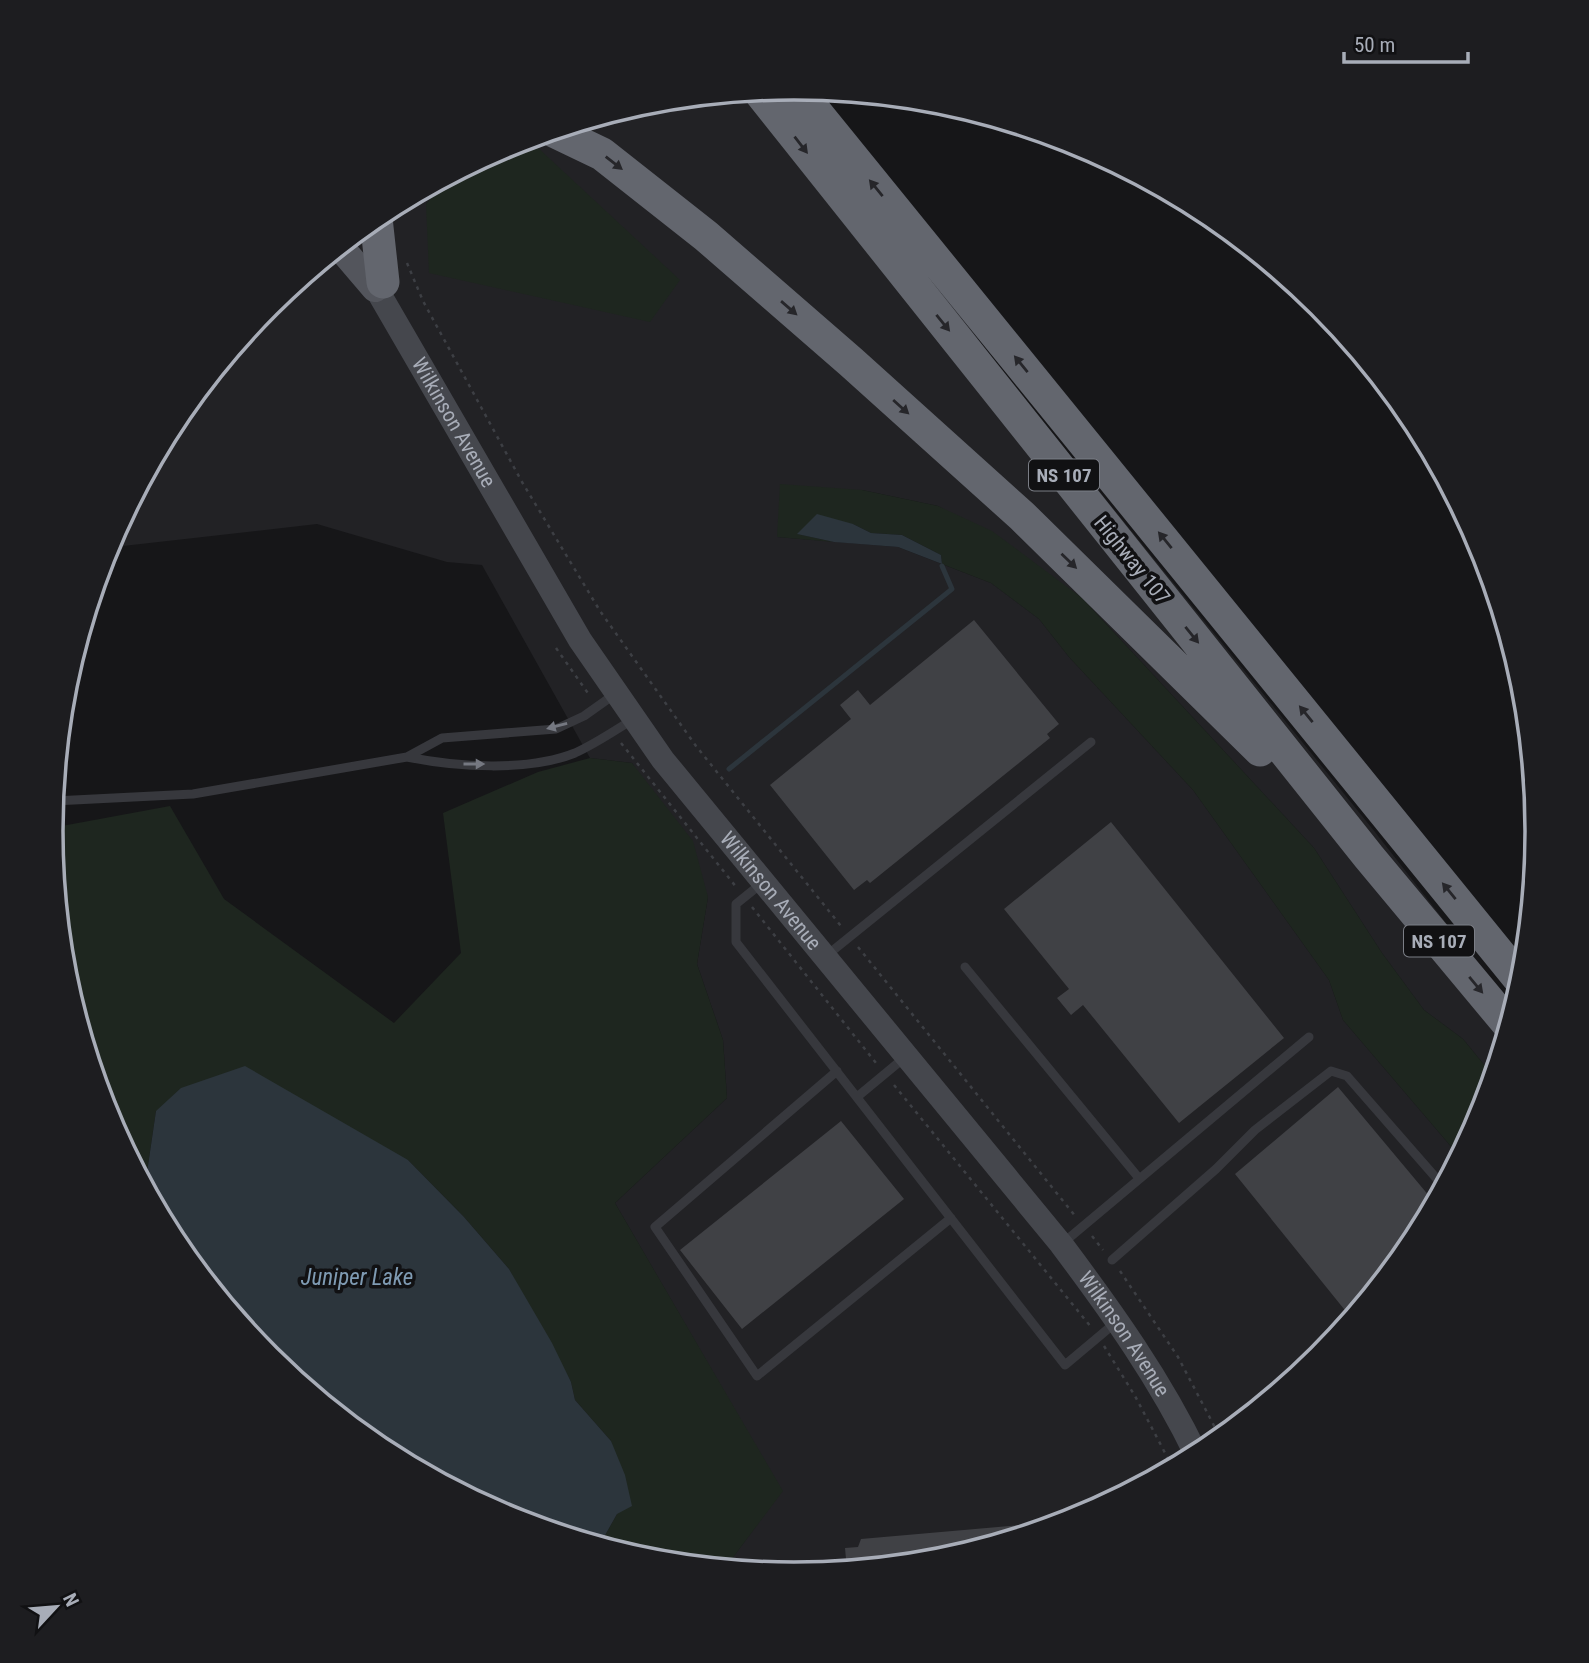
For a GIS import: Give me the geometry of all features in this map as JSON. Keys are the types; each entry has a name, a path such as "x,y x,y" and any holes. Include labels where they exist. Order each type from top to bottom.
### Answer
{"highway":[{"name":"Highway 107","path":"767,101 1369,857 1502,1017"},
{"name":"Highway 107","path":"806,101 1513,970"},
{"path":"565,137 612,162 706,236 861,371 1022,516 1369,857"},
{"path":"387,283 388,223"}],"main road":[{"path":"347,253 387,283"}],"street":[{"name":"Wilkinson Avenue","path":"365,239 514,530 580,640 607,700 634,719 754,889 825,957 1061,1244 1119,1320 1175,1408 1192,1445"},
{"name":"Wilkinson Avenue","path":"355,246 387,283"}],"lane":[{"path":"64,800 193,794 407,757 442,738 556,729 607,700"},
{"path":"407,757 443,764 541,761 574,753 634,719"},
{"path":"825,957 1091,742"},
{"path":"754,889 736,904 736,942 1065,1365 1119,1320"},
{"path":"965,967 1138,1177"},
{"path":"1061,1244 1308,1037"},
{"path":"856,1097 905,1056"},
{"path":"837,1071 655,1227 757,1376 951,1218"},
{"path":"1112,1260 1216,1169 1255,1130 1331,1072 1347,1076 1438,1180"}],"path":[{"path":"387,283 423,301 522,481 600,611 691,737 1112,1260 1178,1357 1216,1429"},
{"path":"556,648 607,700 653,785 754,889 884,1073 1098,1337 1135,1396 1169,1460"}],"shaded area":[{"path":"811,101 989,355 1375,832 1506,1000 1487,1068 1463,1039 1424,1010 1382,953 1314,848 1082,598 938,506 862,490 778,537 898,547 991,583 1039,619 1069,657 1193,790 1329,980 1343,1020 1453,1149 1403,1238 1375,1277 1312,1349 1240,1412 1160,1465 1118,1488 1030,1524 937,1549 842,1561 794,1563 731,1560 782,1491 615,1203 727,1098 723,1040 697,964 708,897 632,763 590,758 482,565 447,562 317,524 122,546 138,508 186,425 245,349 277,314 349,251 432,196 426,204 513,157 605,125 699,106"},
{"path":"537,147 680,280 650,322 429,273 426,204 432,196 471,175"},
{"path":"780,484 862,490 938,506 992,531 1082,598 1314,848 1382,953 1424,1010 1463,1039 1487,1068 1453,1149 1343,1020 1329,980 1193,790 1069,657 1039,619 991,583 942,564 941,555 902,535 871,533 853,524 798,534 834,542 777,537"},
{"path":"590,758 632,763 693,841 708,897 697,964 723,1040 727,1098 615,1203 783,1491 731,1560 652,1549 604,1538 617,1514 611,1441 575,1400 571,1382 509,1269 464,1217 408,1160 156,1111 147,1172 119,1111 88,1021 69,927 63,826 170,806 224,899 394,1023 461,953 443,813 538,772"}],"water":[{"path":"817,514 853,524 871,533 902,535 941,555 942,564 898,547 834,542 797,534"},
{"name":"Juniper Lake","path":"245,1066 408,1160 464,1217 509,1269 552,1343 571,1382 575,1400 611,1441 625,1475 632,1506 617,1514 604,1538 515,1507 471,1488 429,1465 349,1412 277,1349 214,1277 186,1238 147,1172 156,1111 181,1088"}],"building":[{"path":"974,620 1059,724 1047,734 1050,738 870,883 867,880 854,890 770,785 851,719 840,705 858,690 870,705"},
{"path":"1111,822 1284,1038 1179,1123 1083,1005 1071,1015 1057,998 1069,989 1004,909"},
{"path":"1338,1087 1429,1196 1403,1238 1346,1312 1235,1174"},
{"path":"841,1121 904,1199 742,1329 680,1250"},
{"path":"1029,1524 937,1549 846,1561 845,1548 858,1547 861,1539"}],"waterway":[{"path":"729,769 952,589 942,566"}]}
